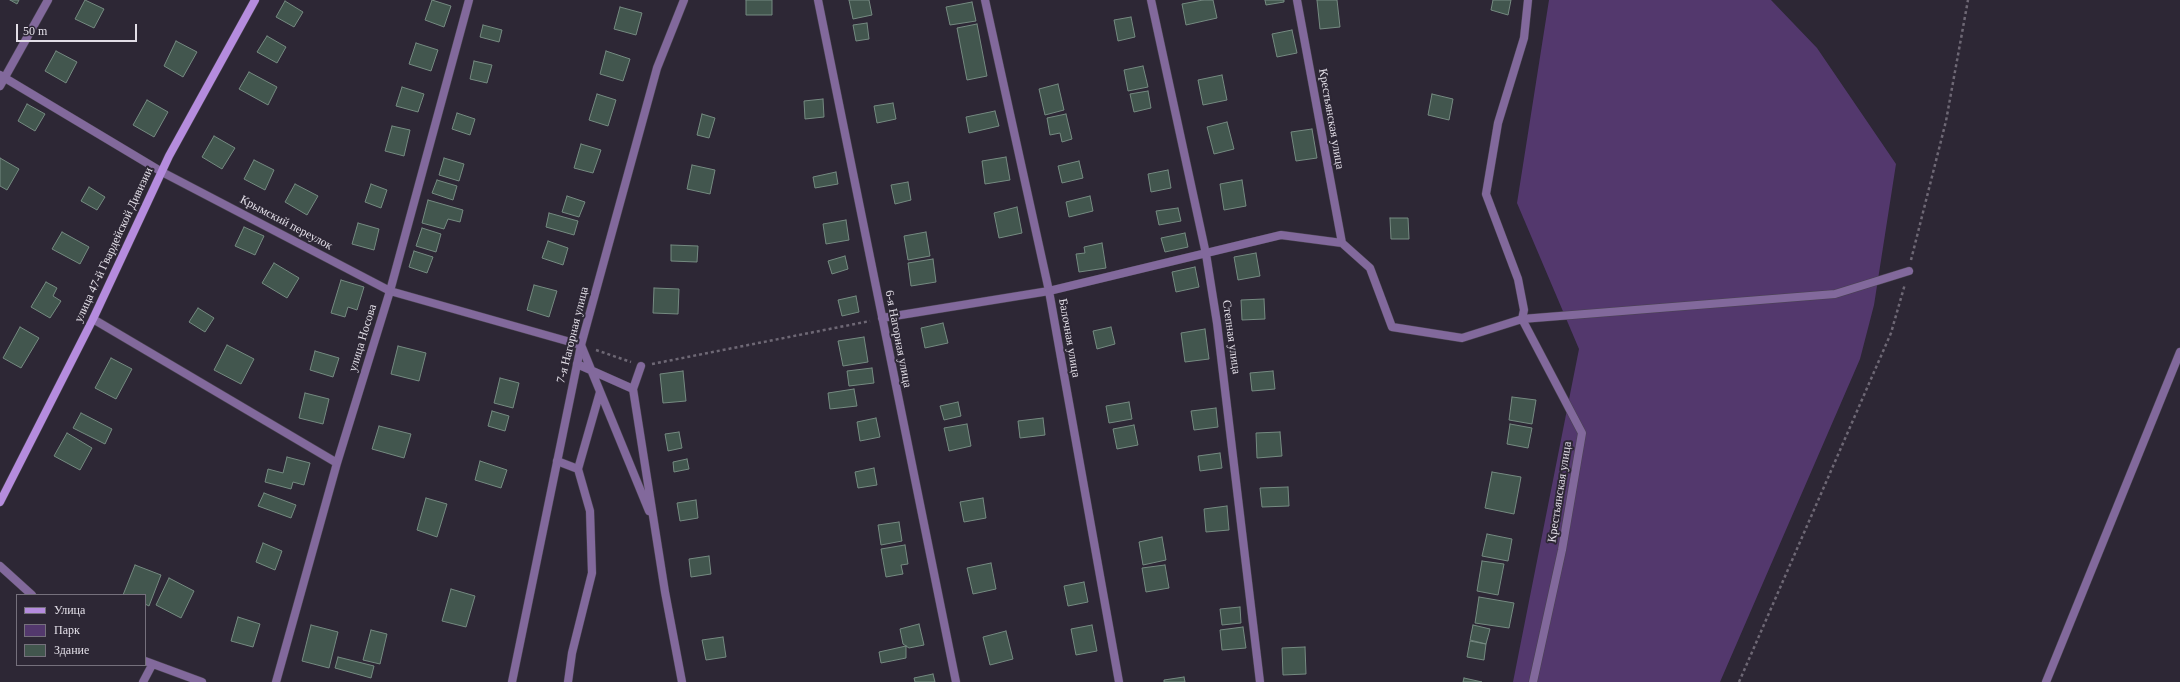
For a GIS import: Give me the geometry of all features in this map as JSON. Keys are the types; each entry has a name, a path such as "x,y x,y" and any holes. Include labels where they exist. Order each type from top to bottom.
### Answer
{"main road":[{"name":"улица 47-й Гвардейской Дивизии","path":"0,502 93,320 162,172 255,0"}],"street":[{"path":"0,86 2,76 48,0"},
{"name":"улица Носова","path":"276,682 337,464 390,291 470,0"},
{"name":"7-я Нагорная улица","path":"512,682 581,345 657,68 684,0"},
{"name":"6-я Нагорная улица","path":"818,0 956,682"},
{"name":"Балочная улица","path":"985,0 1049,291 1119,682"},
{"name":"Степная улица","path":"1151,0 1206,254 1218,323 1260,682"},
{"name":"Крестьянская улица","path":"1297,0 1342,243"},
{"path":"1522,319 1524,310 1518,279 1486,194 1498,123 1524,38 1528,0"},
{"name":"Крымский переулок","path":"2,76 162,172 390,291 581,345"},
{"path":"882,318 1049,291 1281,235 1342,243 1370,268 1392,326 1462,338 1522,319 1835,294 1909,271"},
{"name":"Крестьянская улица","path":"1522,319 1582,433 1562,550 1533,682"},
{"path":"93,320 337,464"},
{"path":"581,345 654,523"},
{"path":"2046,682 2180,352"},
{"path":"577,364 633,389"},
{"path":"642,366 633,389 654,523 682,682"},
{"path":"568,682 572,653 592,573 590,511 578,469 600,392"},
{"path":"557,461 578,469"},
{"path":"0,566 31,594"},
{"path":"143,682 148,663 202,682"}],"path":[{"path":"1739,682 1891,333 1909,271 1946,121 1968,0"},
{"path":"581,345 642,366 882,318"}],"green space":[{"path":"1549,0 1771,0 1817,48 1896,164 1874,305 1860,359 1720,682 1513,682 1579,349 1517,203"}],"building":[{"path":"10,0 19,0 17,4"},
{"path":"85,0 104,9 94,28 75,19"},
{"path":"432,0 451,6 444,27 425,20"},
{"path":"746,0 772,0 772,15 746,15"},
{"path":"849,0 869,0 872,15 853,19"},
{"path":"1203,0 1213,0 1217,18 1186,25 1182,4"},
{"path":"1265,0 1284,0 1284,2 1266,5"},
{"path":"1317,0 1337,0 1340,27 1320,29"},
{"path":"1493,0 1511,0 1508,15 1491,10"},
{"path":"285,1 303,12 294,27 276,17"},
{"path":"972,2 976,21 950,25 946,7"},
{"path":"620,7 642,13 636,35 614,29"},
{"path":"1131,17 1135,37 1118,41 1114,20"},
{"path":"867,23 869,39 856,41 853,25"},
{"path":"977,24 987,76 967,80 957,28"},
{"path":"483,25 502,30 499,42 480,37"},
{"path":"1292,30 1297,53 1277,57 1272,34"},
{"path":"267,36 286,47 277,63 257,52"},
{"path":"176,41 197,52 183,77 164,66"},
{"path":"416,43 438,50 431,71 409,64"},
{"path":"56,51 77,62 66,83 45,71"},
{"path":"606,51 630,59 623,81 600,74"},
{"path":"474,61 492,65 487,83 470,79"},
{"path":"1143,66 1148,87 1128,91 1124,70"},
{"path":"249,72 277,87 268,105 239,89"},
{"path":"1222,75 1227,100 1203,105 1198,80"},
{"path":"1058,84 1064,110 1045,115 1039,89"},
{"path":"402,87 424,94 418,112 396,106"},
{"path":"1148,91 1151,108 1134,112 1130,94"},
{"path":"597,94 616,100 608,126 589,120"},
{"path":"1432,94 1453,99 1449,120 1428,115"},
{"path":"823,99 824,117 805,119 804,101"},
{"path":"147,100 168,112 154,137 133,125"},
{"path":"893,103 896,119 877,123 874,106"},
{"path":"27,104 45,114 35,131 18,121"},
{"path":"995,111 999,126 969,133 966,117"},
{"path":"457,113 475,119 470,135 452,129"},
{"path":"702,114 715,118 709,138 697,135"},
{"path":"1066,114 1072,139 1062,142 1060,133 1050,135 1047,118"},
{"path":"1227,122 1234,149 1214,154 1207,127"},
{"path":"392,126 410,130 404,156 385,151"},
{"path":"1312,129 1317,158 1296,161 1291,132"},
{"path":"214,136 235,148 222,169 202,157"},
{"path":"581,144 601,150 593,173 574,168"},
{"path":"1006,157 1010,180 985,184 982,161"},
{"path":"0,158 19,169 7,190 0,186"},
{"path":"444,158 464,164 459,181 439,175"},
{"path":"254,160 274,170 265,190 244,179"},
{"path":"1079,161 1083,178 1062,183 1058,166"},
{"path":"692,165 715,170 710,194 687,189"},
{"path":"1168,170 1171,188 1151,192 1148,174"},
{"path":"836,172 838,184 815,188 813,177"},
{"path":"437,180 457,186 453,200 432,193"},
{"path":"1242,180 1246,206 1224,210 1220,184"},
{"path":"908,182 911,200 895,204 891,185"},
{"path":"295,184 318,196 307,215 285,202"},
{"path":"371,184 387,190 381,208 365,202"},
{"path":"89,187 105,197 97,210 81,201"},
{"path":"567,196 585,202 579,217 562,212"},
{"path":"1090,196 1093,211 1069,217 1066,202"},
{"path":"428,200 463,210 460,222 448,219 444,229 422,223"},
{"path":"1017,207 1022,233 999,238 994,213"},
{"path":"1178,208 1181,221 1159,225 1156,211"},
{"path":"549,213 578,221 574,235 546,227"},
{"path":"1390,218 1408,218 1409,239 1391,239"},
{"path":"846,220 849,240 826,244 823,224"},
{"path":"358,223 379,229 374,250 352,244"},
{"path":"244,227 264,236 255,255 235,246"},
{"path":"422,228 441,234 436,252 416,246"},
{"path":"62,232 89,247 80,264 52,249"},
{"path":"926,232 930,256 908,260 904,236"},
{"path":"1185,233 1188,247 1165,252 1161,238"},
{"path":"548,241 568,248 563,265 542,258"},
{"path":"1102,243 1106,268 1079,272 1076,254 1085,253 1084,247"},
{"path":"671,245 698,246 697,262 671,261"},
{"path":"414,251 433,257 427,273 409,267"},
{"path":"1256,253 1260,276 1238,280 1234,257"},
{"path":"845,256 848,269 832,274 828,261"},
{"path":"933,259 936,282 911,286 908,263"},
{"path":"274,263 299,278 287,298 262,283"},
{"path":"1195,267 1199,287 1176,292 1172,272"},
{"path":"341,280 364,287 357,310 348,307 345,317 331,313"},
{"path":"46,282 57,288 53,296 61,301 50,318 31,307"},
{"path":"534,285 557,291 549,317 527,310"},
{"path":"654,288 679,289 678,314 653,313"},
{"path":"856,296 859,312 842,316 838,300"},
{"path":"1264,299 1265,319 1242,320 1241,300"},
{"path":"198,308 214,318 205,332 189,322"},
{"path":"943,323 948,343 925,348 921,328"},
{"path":"20,327 39,338 21,368 3,358"},
{"path":"1111,327 1115,344 1097,349 1093,331"},
{"path":"1205,329 1209,359 1185,362 1181,333"},
{"path":"864,337 868,362 843,366 838,341"},
{"path":"227,345 254,359 241,384 214,370"},
{"path":"398,346 426,353 419,381 391,374"},
{"path":"315,351 339,358 333,377 310,370"},
{"path":"111,358 132,369 116,399 95,388"},
{"path":"872,368 874,383 849,386 847,371"},
{"path":"683,371 686,401 663,403 660,374"},
{"path":"1273,371 1275,389 1252,391 1250,373"},
{"path":"500,378 519,383 513,408 494,403"},
{"path":"854,389 857,406 830,409 828,393"},
{"path":"305,393 329,399 323,424 299,418"},
{"path":"1512,397 1536,400 1532,424 1509,420"},
{"path":"958,402 961,416 944,420 940,406"},
{"path":"1129,402 1132,419 1109,423 1106,406"},
{"path":"1216,408 1218,427 1194,430 1191,411"},
{"path":"492,411 509,416 505,431 488,426"},
{"path":"81,413 112,429 105,444 73,428"},
{"path":"876,418 880,437 860,441 857,422"},
{"path":"1043,418 1045,435 1020,438 1018,421"},
{"path":"967,424 971,446 949,451 944,428"},
{"path":"1510,424 1532,428 1528,448 1507,444"},
{"path":"1134,425 1138,445 1117,449 1113,429"},
{"path":"379,426 411,434 404,458 372,449"},
{"path":"679,432 682,448 668,451 665,434"},
{"path":"1280,432 1282,456 1257,458 1256,433"},
{"path":"67,433 92,448 80,470 54,456"},
{"path":"1220,453 1222,468 1200,471 1198,456"},
{"path":"287,457 310,463 304,485 293,482 291,489 265,482 268,469 283,473"},
{"path":"687,459 689,469 674,472 673,462"},
{"path":"480,461 507,470 501,488 475,480"},
{"path":"874,468 877,485 858,488 855,472"},
{"path":"1492,472 1521,477 1514,514 1485,508"},
{"path":"1288,487 1289,506 1262,507 1260,488"},
{"path":"264,493 296,505 291,518 258,506"},
{"path":"426,498 447,504 437,537 417,530"},
{"path":"983,498 986,518 964,522 960,502"},
{"path":"696,500 698,518 680,521 677,503"},
{"path":"1227,506 1229,530 1206,532 1204,509"},
{"path":"899,522 902,541 881,545 878,525"},
{"path":"1487,534 1512,539 1508,561 1482,556"},
{"path":"1162,537 1166,560 1143,565 1139,542"},
{"path":"263,543 282,551 275,570 256,562"},
{"path":"905,545 908,564 901,565 903,574 886,577 881,549"},
{"path":"709,556 711,574 691,577 689,559"},
{"path":"1482,561 1504,564 1498,595 1477,591"},
{"path":"991,563 996,589 973,594 967,568"},
{"path":"135,565 161,575 149,606 146,604 146,594 123,594"},
{"path":"1165,565 1169,588 1146,592 1142,568"},
{"path":"169,578 194,591 181,618 156,605"},
{"path":"1084,582 1088,602 1068,606 1064,586"},
{"path":"451,589 475,596 466,627 442,621"},
{"path":"1479,597 1514,603 1509,628 1475,623"},
{"path":"1240,607 1241,623 1222,625 1220,609"},
{"path":"238,617 260,624 253,647 231,641"},
{"path":"919,624 924,645 909,648 903,644 900,629"},
{"path":"311,625 338,632 329,668 302,661"},
{"path":"1092,625 1097,651 1076,655 1071,629"},
{"path":"1473,625 1490,629 1486,644 1470,640"},
{"path":"1243,627 1246,648 1222,650 1220,630"},
{"path":"371,630 387,634 380,664 363,660"},
{"path":"1006,631 1013,659 990,665 983,637"},
{"path":"723,637 726,657 706,660 702,640"},
{"path":"1470,641 1486,644 1484,660 1467,657"},
{"path":"906,646 906,658 881,663 879,652"},
{"path":"1305,647 1306,674 1283,675 1282,648"},
{"path":"338,657 374,666 371,678 335,668"},
{"path":"933,674 935,682 915,682 914,678"},
{"path":"1184,677 1185,682 1164,682 1164,680"},
{"path":"1464,678 1482,682 1463,682"}]}
